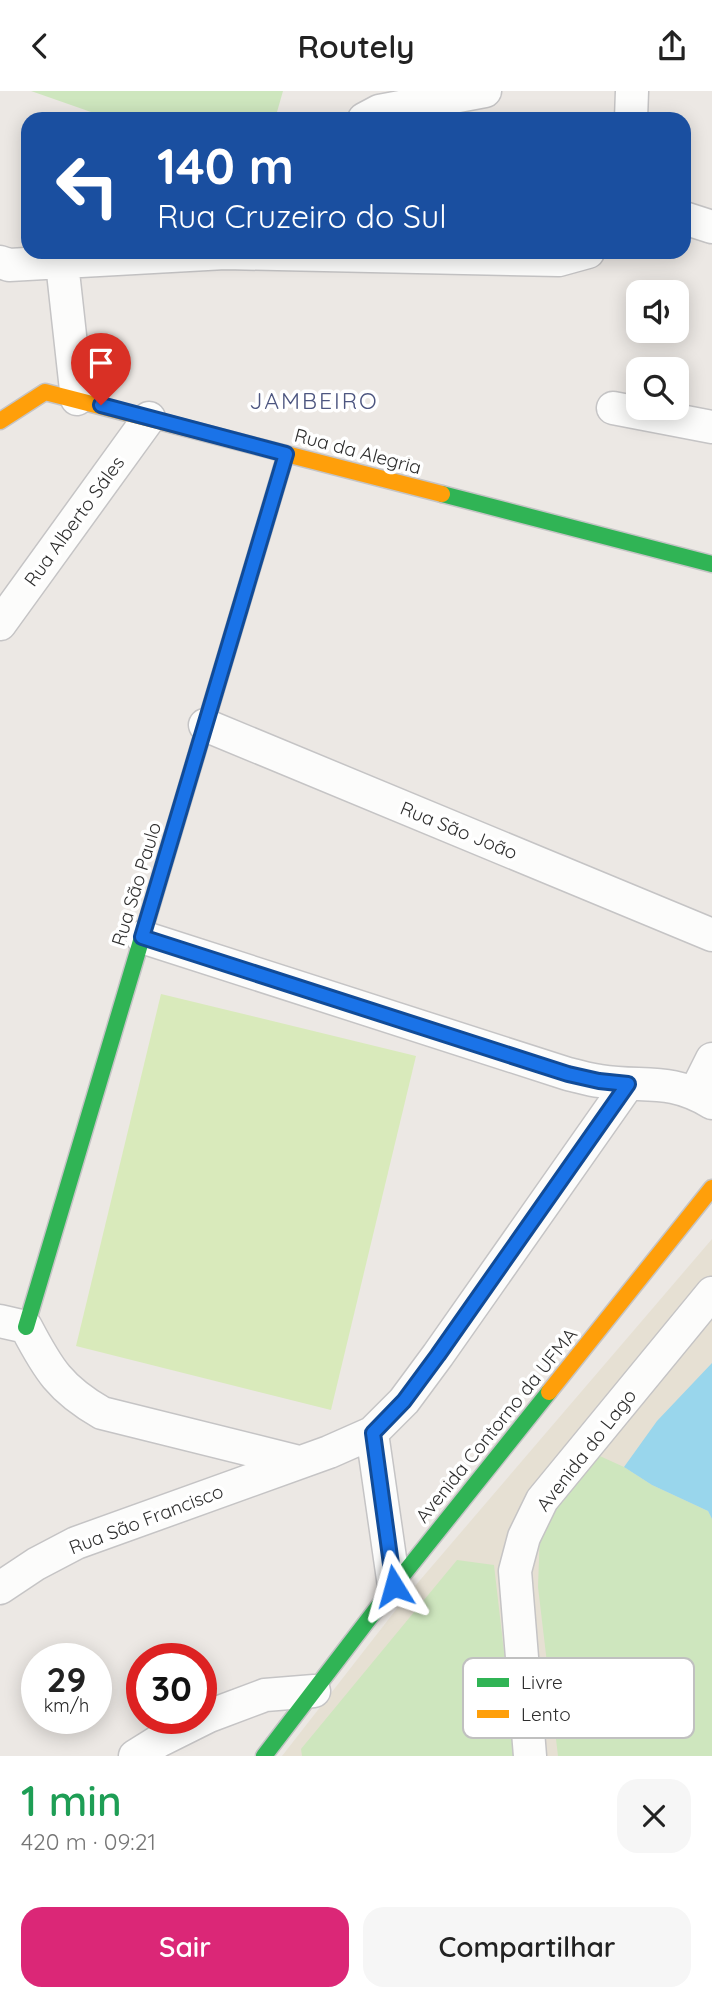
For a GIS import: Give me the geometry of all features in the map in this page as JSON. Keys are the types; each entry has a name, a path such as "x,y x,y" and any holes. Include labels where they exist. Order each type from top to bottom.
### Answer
{"street":[{"path":"377,112 485,91"},
{"path":"631,112 632,91"},
{"path":"691,220 712,227"},
{"path":"0,262 9,265 127,259"},
{"path":"529,259 563,259"},
{"path":"62,263 78,399"},
{"name":"Rua da Alegria","path":"0,421 45,392 712,565"},
{"path":"613,408 712,427"},
{"name":"Rua Alberto Sáles","path":"0,624 149,418"},
{"name":"Rua São Paulo","path":"13,1324 142,937 286,454"},
{"name":"Rua São João","path":"205,725 712,935"},
{"path":"142,937 568,1074 599,1081 670,1086 704,1098 712,1059"},
{"name":"Rua São Francisco","path":"0,1588 36,1564 76,1543 373,1433 404,1401 438,1355 628,1084"},
{"name":"Avenida Contorno da UFMA","path":"264,1756 394,1586 712,1188"},
{"name":"Avenida do Lago","path":"522,1658 515,1571 524,1537 542,1500 712,1293"},
{"path":"13,1324 59,1382 80,1400 102,1413 299,1462"},
{"path":"373,1433 394,1586"},
{"path":"135,1756 209,1716 265,1695 314,1691"},
{"name":"Avenida do Lago","path":"529,1738 530,1756"}],"shaded area":[{"path":"712,1239 712,1756 282,1756 409,1593"}],"green space":[{"path":"31,91 283,91 277,112 91,112"},
{"path":"161,994 416,1056 331,1410 76,1346"},
{"path":"591,1452 708,1511 712,1519 712,1756 558,1756 556,1738 694,1738 694,1658 546,1658 538,1587 540,1531"},
{"path":"457,1560 494,1565 505,1658 463,1658 463,1738 514,1738 516,1756 302,1756 301,1749"}],"water":[{"path":"712,1363 712,1519 708,1511 652,1485 624,1467 657,1421"}],"traffic: fast":[{"path":"26,1327 286,454"},
{"path":"442,494 712,564"},
{"path":"264,1756 394,1586 549,1392"}],"traffic: slow":[{"path":"0,421 45,392 442,494"},
{"path":"549,1392 712,1188"}],"district":[{"name":"JAMBEIRO","path":"314,400"}],"route":[{"path":"101,405 286,454 142,937 568,1074 628,1084 438,1355 404,1401 373,1433 394,1586"}]}
